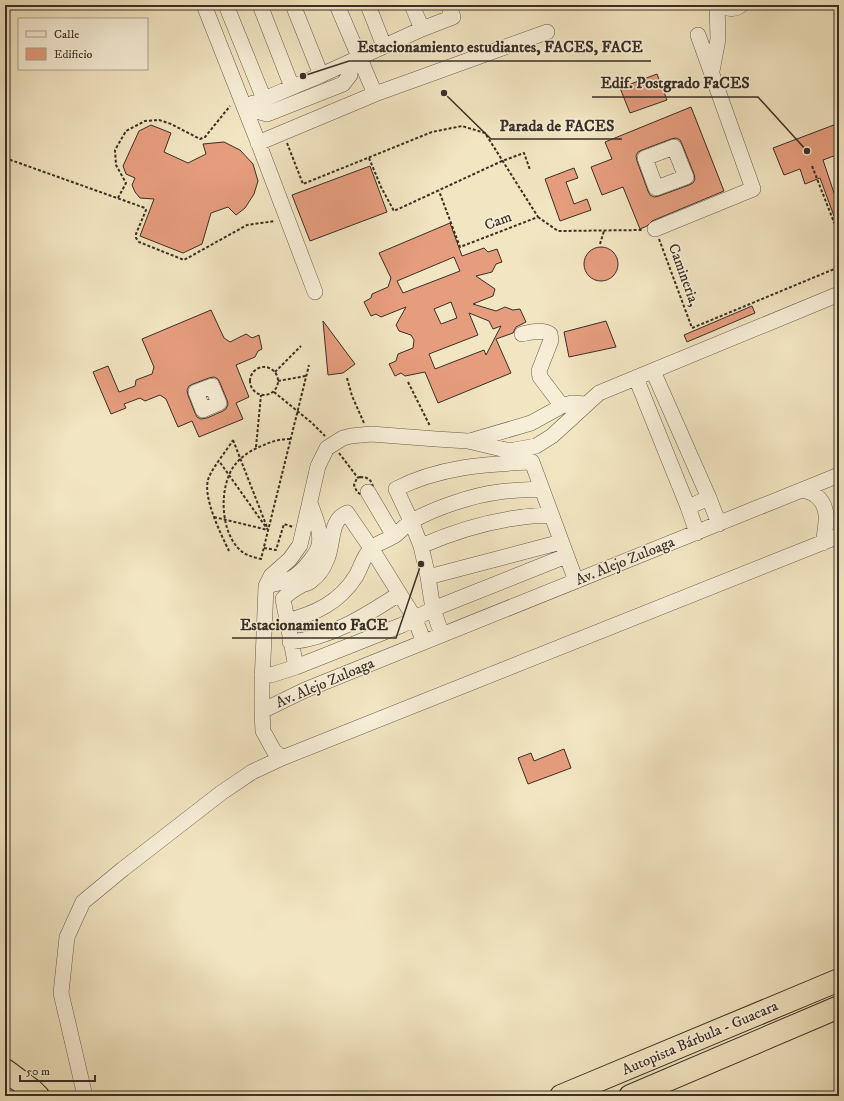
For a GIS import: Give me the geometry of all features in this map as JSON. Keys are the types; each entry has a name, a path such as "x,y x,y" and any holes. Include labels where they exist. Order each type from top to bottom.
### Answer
{"highway":[{"name":"Autopista Bárbula - Guacara","path":"561,1096 839,980"},
{"name":"Autopista Bárbula - Guacara","path":"630,1096 839,1007"},
{"path":"5,1070 38,1096"},
{"path":"644,1096 690,1071"},
{"path":"5,1089 15,1096"}],"street":[{"path":"204,5 250,101 260,112 267,114 343,84 350,75 355,60"},
{"path":"226,5 250,101 258,142 315,292"},
{"path":"260,5 292,87"},
{"path":"293,5 321,75"},
{"path":"337,5 355,60 375,94"},
{"path":"368,5 384,46"},
{"path":"412,5 422,29"},
{"path":"250,101 292,87 422,29 453,17 448,5"},
{"path":"711,72 718,39 718,5 730,9 738,8 741,5"},
{"path":"258,142 375,94 547,32"},
{"path":"656,231 753,189 698,35"},
{"path":"262,711 266,586 271,576 296,553 300,546 318,466 327,448 332,444 343,438 371,434 468,441 506,450 529,448 545,442 599,393 839,294"},
{"path":"522,334 537,331 548,332 550,334 551,340 539,371 540,377 562,406"},
{"path":"653,371 719,524"},
{"path":"636,378 697,533"},
{"path":"468,441 531,423 562,406 586,404"},
{"path":"442,635 433,609 421,546 396,490 416,480 436,473 478,466 532,462 576,581"},
{"name":"Av. Alejo Zuloaga","path":"282,758 274,752 264,731 262,711 305,690 839,475"},
{"path":"286,621 317,611 333,602 352,582 371,548 394,536 411,521 442,508 484,495 499,492 542,489"},
{"path":"803,490 815,495 824,505 827,518 823,543"},
{"path":"368,492 394,536"},
{"path":"688,507 709,498"},
{"path":"266,586 284,582 300,574 314,555 319,544 318,529 310,502"},
{"path":"296,667 282,600 299,586 310,582 323,567 330,553 335,522 347,514 371,548 398,594 414,617 424,642"},
{"path":"421,546 457,531 480,525 529,516 551,515"},
{"path":"84,1096 61,993 67,937 83,902 123,868 221,793 252,772 282,758 839,536"},
{"path":"428,577 563,549"},
{"path":"262,676 271,675 296,667 402,624 414,617 563,549"},
{"path":"290,642 313,637 346,626 363,617 398,594"}],"path":[{"path":"118,198 126,184 116,165 115,150 126,131 145,121 159,120 171,124 200,139 250,101"},
{"name":"Cam","path":"284,137 303,184 432,132 462,126 485,134 538,217 460,248 439,191"},
{"path":"369,158 380,187 394,211 502,161 524,153 530,170"},
{"path":"5,158 145,208 146,210 136,234 136,238 140,242 184,260 247,225 287,219"},
{"path":"812,166 839,235"},
{"path":"538,217 558,231 656,231"},
{"path":"600,244 604,231"},
{"name":"Camineria,","path":"656,231 692,328 839,267"},
{"path":"275,372 301,346"},
{"path":"290,439 272,442 256,448 240,459 229,475 223,505 225,519 228,530 238,548 248,556 261,559 309,365"},
{"path":"266,366 273,369 275,372 278,376 278,384 274,392 261,395 252,389 249,382 251,373 257,368 266,366"},
{"path":"278,380 306,376"},
{"path":"347,378 357,409 371,434"},
{"path":"408,382 436,438"},
{"path":"274,392 312,423 332,444 358,478"},
{"path":"256,448 261,395"},
{"path":"229,551 214,517 208,496 208,478 233,440 268,530"},
{"path":"219,461 268,530"},
{"path":"214,517 268,530"},
{"path":"264,548 276,550 284,524 304,530"}],"building":[{"path":"657,74 667,100 630,113 620,88"},
{"path":"691,107 724,191 652,221 647,226 640,229 623,187 602,195 591,167 612,159 605,142","holes":["676,138 680,140 695,179 693,183 689,185 654,197 650,195 648,191 636,156 638,152 642,150 671,139"]},
{"path":"839,123 839,154 823,160 839,208 839,214 834,216 820,178 805,184 800,169 784,175 773,148"},
{"path":"151,125 171,133 164,152 188,163 206,154 203,144 224,142 240,150 253,164 258,181 254,194 245,208 236,215 228,207 211,213 202,244 183,253 140,236 154,199 140,198 132,185 135,178 126,174 123,166 139,131"},
{"path":"370,166 387,212 310,241 292,195"},
{"path":"574,168 578,178 566,182 574,204 587,199 591,210 560,221 545,179"},
{"path":"450,223 462,256 484,248 488,252 497,249 502,262 496,264 492,272 476,276 495,289 493,296 473,304 496,311 505,307 513,310 520,309 526,322 516,327 513,333 496,339 511,373 438,403 425,372 405,376 401,373 395,376 389,364 396,361 398,354 413,348 414,340 411,335 399,331 396,325 406,307 381,317 376,314 371,316 364,302 371,298 372,294 388,287 391,278 379,253","holes":["454,257 460,271 403,293 397,281","451,302 457,318 441,324 434,309","469,313 489,321 493,329 501,326 486,355 484,350 435,369 429,354 478,335"]},
{"path":"598,247 604,247 608,248 615,254 618,264 617,271 611,278 604,281 598,281 594,280 587,274 584,267 584,261 585,257 591,250"},
{"path":"752,306 755,313 687,342 684,335"},
{"path":"211,310 224,338 230,342 246,334 252,338 259,335 262,349 258,351 255,357 236,365 249,397 236,403 243,419 199,437 192,421 178,427 166,399 160,395 145,401 140,398 124,404 126,408 111,414 93,372 108,366 119,392 135,386 136,380 152,374 154,367 142,339","holes":["214,377 218,379 227,400 228,404 226,409 207,418 201,419 197,417 195,413 187,390 189,386 209,378"]},
{"path":"323,321 355,364 343,373 328,375"},
{"path":"606,321 616,347 569,357 564,332"},
{"path":"564,749 571,768 528,784 518,758 531,753 534,761"}],"place":[{"name":"Estacionamiento estudiantes, FACES, FACE","path":"303,76"},
{"name":"Parada de FACES","path":"444,93"},
{"name":"Edif. Postgrado FaCES","path":"807,151"},
{"name":"Estacionamiento FaCE","path":"421,564"}]}
